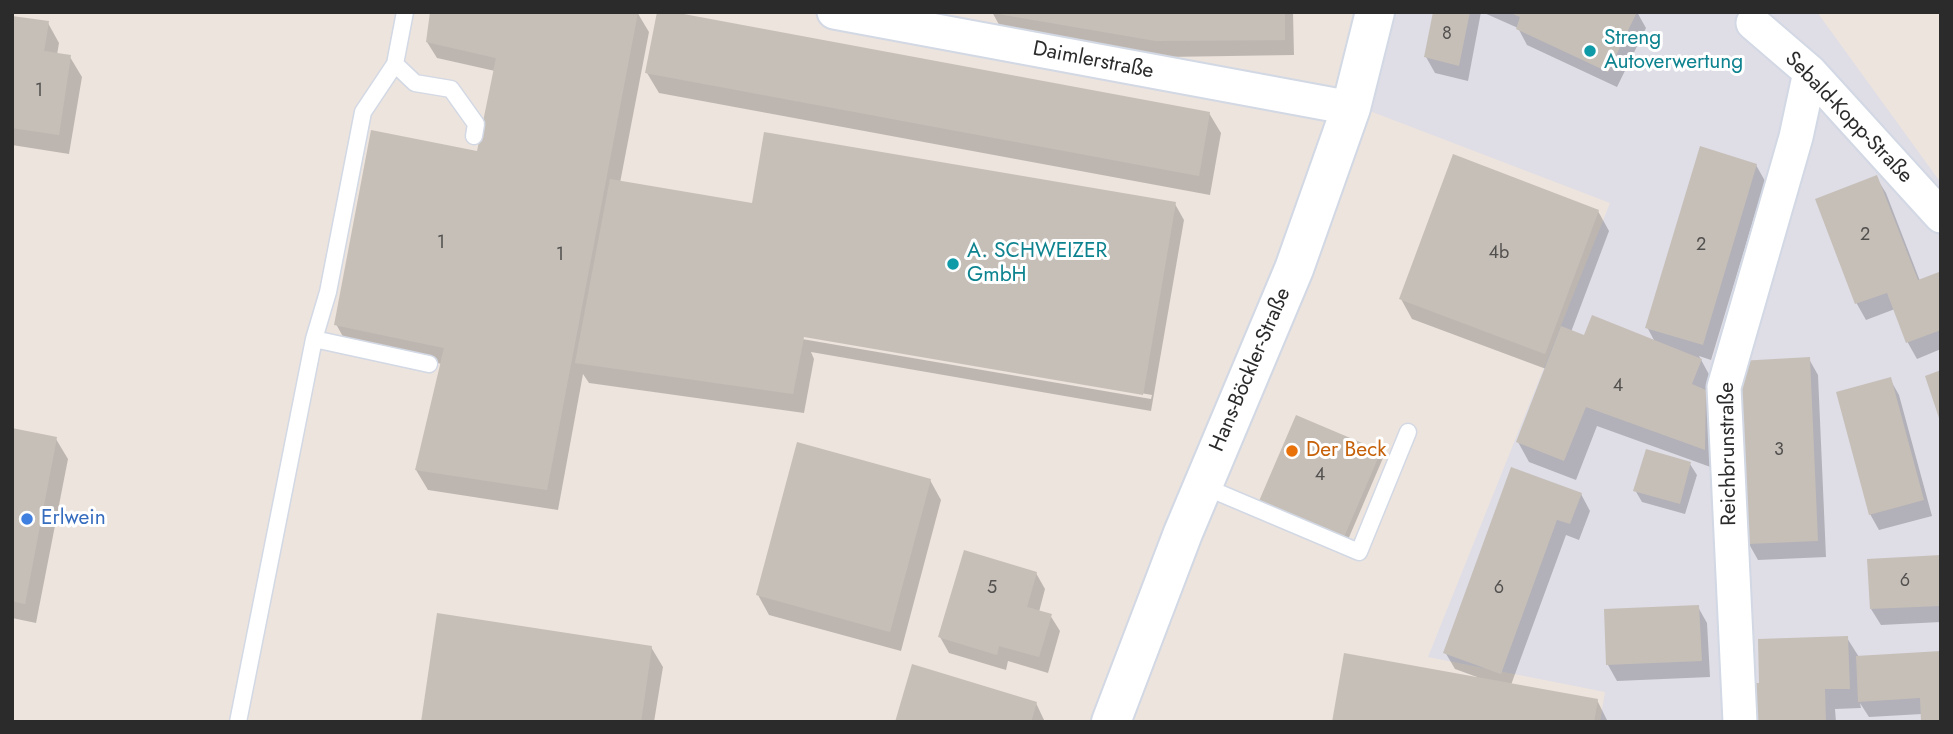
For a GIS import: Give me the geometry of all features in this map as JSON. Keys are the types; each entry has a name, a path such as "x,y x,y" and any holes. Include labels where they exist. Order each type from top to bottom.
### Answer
{"street":[{"name":"Daimlerstraße","path":"834,12 1351,108"},
{"name":"Hans-Böckler-Straße","path":"1111,722 1203,486 1294,269 1351,108 1375,12"},
{"name":"Sebald-Kopp-Straße","path":"1749,16 1810,72 1941,216"},
{"name":"Reichbrunstraße","path":"1740,722 1724,387 1796,137 1810,72"}],"lane":[{"path":"238,722 314,339 328,292 363,112 396,64 405,12"},
{"path":"396,64 415,83 451,89 476,124 474,136"},
{"path":"314,339 429,364"},
{"path":"1203,486 1359,552 1408,432"}],"shaded area":[{"path":"1376,12 1817,12 1941,183 1941,722 1600,722 1605,692 1428,657 1610,203 1354,105"}],"building":[{"path":"430,12 638,12 547,490 415,470 444,348 334,325 371,130 477,151 496,58 426,42"},
{"path":"657,12 673,12 1210,112 1199,176 645,73"},
{"path":"987,12 1285,12 1285,40 1156,41"},
{"path":"1433,12 1470,12 1459,66 1424,57"},
{"name":"Streng Autoverwertung","path":"1508,12 1637,12 1608,72 1516,29 1520,17"},
{"path":"12,16 49,21 44,51 71,55 59,135 12,128"},
{"name":"A. SCHWEIZER GmbH","path":"764,132 1176,202 1143,395 804,337 793,394 575,363 610,179 752,203"},
{"path":"1700,146 1757,164 1703,345 1645,328"},
{"path":"1453,154 1599,210 1545,354 1399,299"},
{"path":"1877,175 1918,280 1939,272 1941,277 1941,330 1906,343 1887,293 1855,304 1815,199"},
{"path":"1592,315 1702,359 1692,384 1706,390 1705,450 1586,407 1564,461 1516,442 1561,326 1584,335"},
{"path":"1810,357 1818,541 1748,544 1739,361"},
{"path":"1941,370 1941,421 1940,421 1925,376"},
{"path":"1891,377 1924,500 1869,515 1836,392"},
{"path":"1296,415 1381,451 1344,537 1259,501"},
{"name":"Erlwein","path":"12,428 57,437 25,604 12,601"},
{"path":"797,442 931,479 890,632 756,595"},
{"path":"1646,449 1691,462 1680,504 1633,491"},
{"path":"1511,467 1582,493 1570,524 1557,520 1501,674 1443,653"},
{"path":"964,550 1037,572 1027,607 1052,614 1039,657 999,646 997,655 938,637"},
{"path":"1941,555 1941,606 1870,609 1867,559"},
{"path":"1699,605 1702,661 1606,665 1604,609"},
{"path":"437,613 652,646 641,722 421,722"},
{"path":"1848,636 1850,689 1825,689 1826,722 1746,722 1745,683 1759,683 1758,639"},
{"path":"1941,651 1941,722 1921,722 1920,698 1858,702 1856,656"},
{"path":"1344,653 1598,699 1594,722 1332,722"},
{"path":"912,664 1037,702 1031,722 895,722"}],"place":[{"name":"Streng Autoverwertung","path":"1590,51"},
{"name":"A. SCHWEIZER GmbH","path":"953,264"},
{"name":"Der Beck","path":"1292,451"},
{"name":"Erlwein","path":"27,519"}]}
